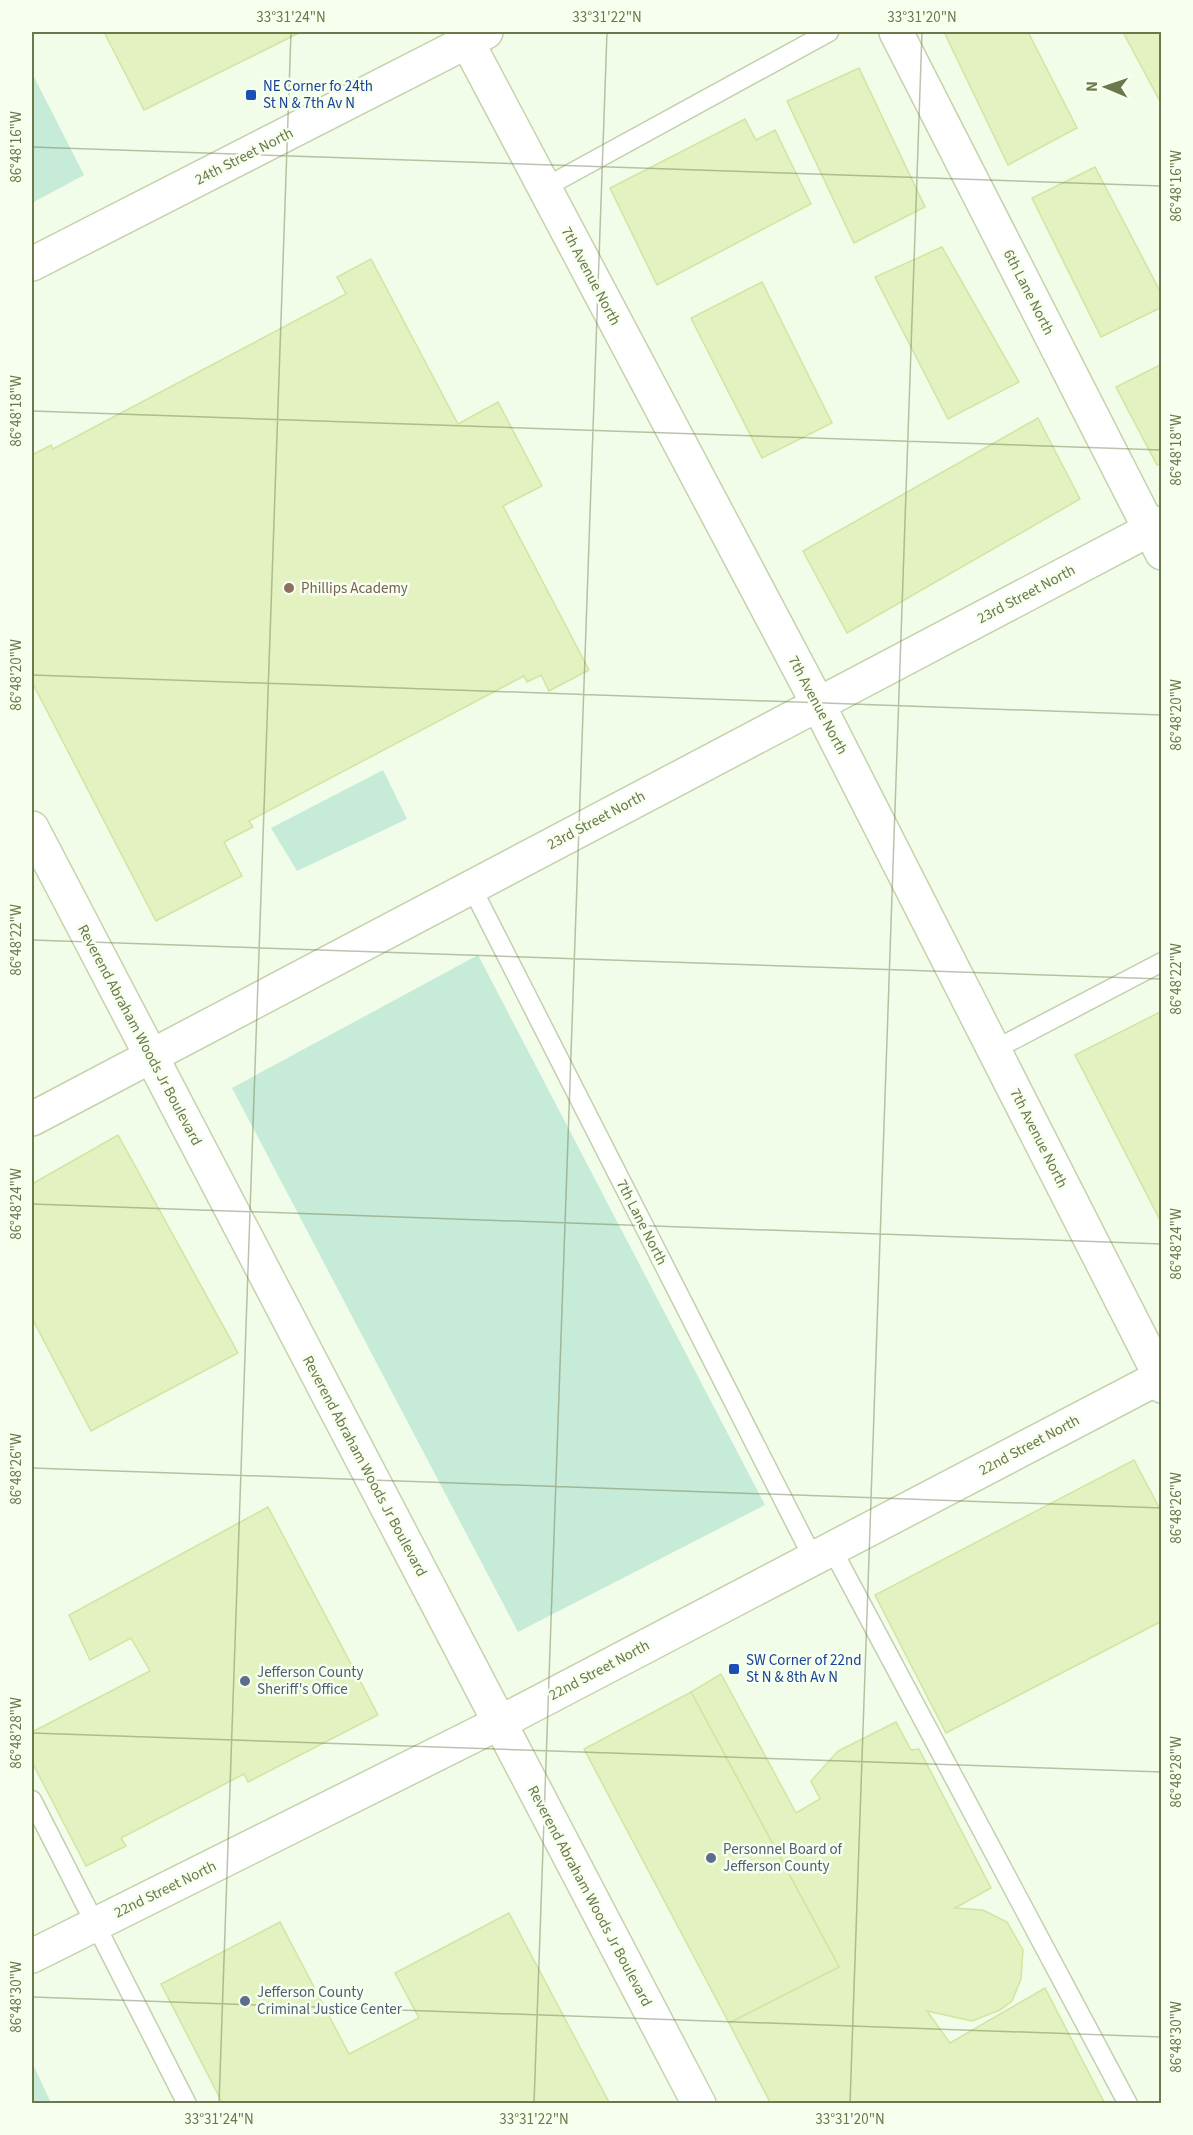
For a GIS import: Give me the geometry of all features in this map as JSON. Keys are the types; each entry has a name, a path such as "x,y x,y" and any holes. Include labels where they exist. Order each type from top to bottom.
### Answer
{"street":[{"name":"6th Lane North","path":"896,32 1157,535"},
{"name":"7th Avenue North","path":"472,35 544,188 818,704 1161,1379"},
{"name":"24th Street North","path":"32,264 472,35"},
{"name":"23rd Street North","path":"32,1119 818,704 1157,535"},
{"name":"Reverend Abraham Woods Jr Boulevard","path":"32,828 699,2103"},
{"name":"22nd Street North","path":"32,1956 499,1723 1161,1379"}],"lane":[{"path":"544,188 829,32"},
{"name":"7th Lane North","path":"471,886 822,1554 1128,2103"},
{"path":"994,1050 1161,962"},
{"path":"32,1800 187,2103"}],"green space":[{"path":"32,73 84,175 32,203"},
{"path":"383,770 407,819 297,871 271,828"},
{"path":"478,955 765,1505 518,1632 232,1088"},
{"path":"32,2062 51,2103 32,2103"}],"building":[{"path":"104,32 301,32 144,110"},
{"path":"944,32 1028,32 1077,128 1008,165"},
{"path":"1123,32 1162,32 1162,105"},
{"path":"859,68 925,207 854,243 787,101"},
{"path":"745,119 756,140 775,130 811,204 657,285 610,188"},
{"path":"1095,167 1162,295 1162,307 1101,337 1032,198"},
{"path":"942,247 1019,382 948,419 875,277"},
{"name":"Phillips Academy","path":"371,259 458,424 498,402 542,486 503,506 589,670 549,691 541,675 527,682 524,676 249,821 253,827 224,842 242,876 156,921 32,682 32,455 51,445 53,449 346,294 337,277"},
{"path":"762,282 832,423 762,458 691,318"},
{"path":"1162,364 1162,463 1157,465 1116,387"},
{"path":"1038,418 1080,499 847,633 803,551"},
{"path":"1162,1011 1162,1224 1075,1055"},
{"path":"118,1135 238,1353 91,1431 32,1318 32,1184"},
{"path":"1134,1460 1162,1513 1162,1621 946,1733 875,1595"},
{"name":"Jefferson County Sheriff's Office","path":"268,1507 378,1715 248,1782 244,1774 121,1838 126,1846 86,1866 32,1762 32,1732 150,1671 131,1638 90,1660 69,1615"},
{"path":"721,1674 796,1813 820,1799 811,1781 838,1751 896,1722 911,1750 919,1749 991,1888 955,1908 983,1910 1007,1922 1023,1950 1021,1979 1012,2001 1000,2010 972,2021 927,2011 950,2043 1045,1988 1105,2104 771,2104 729,2023 839,1967 691,1692"},
{"name":"Personnel Board of Jefferson County","path":"691,1692 839,1967 729,2023 584,1749"},
{"name":"Jefferson County Criminal Justice Center","path":"509,1913 610,2104 223,2104 161,1984 280,1922 349,2054 419,2018 395,1973"}],"place":[{"name":"NE Corner fo 24th St N & 7th Av N","path":"251,95"},
{"name":"Phillips Academy","path":"289,588"},
{"name":"SW Corner of 22nd St N & 8th Av N","path":"734,1669"},
{"name":"Jefferson County Sheriff's Office","path":"245,1681"},
{"name":"Personnel Board of Jefferson County","path":"711,1858"},
{"name":"Jefferson County Criminal Justice Center","path":"245,2001"}]}
